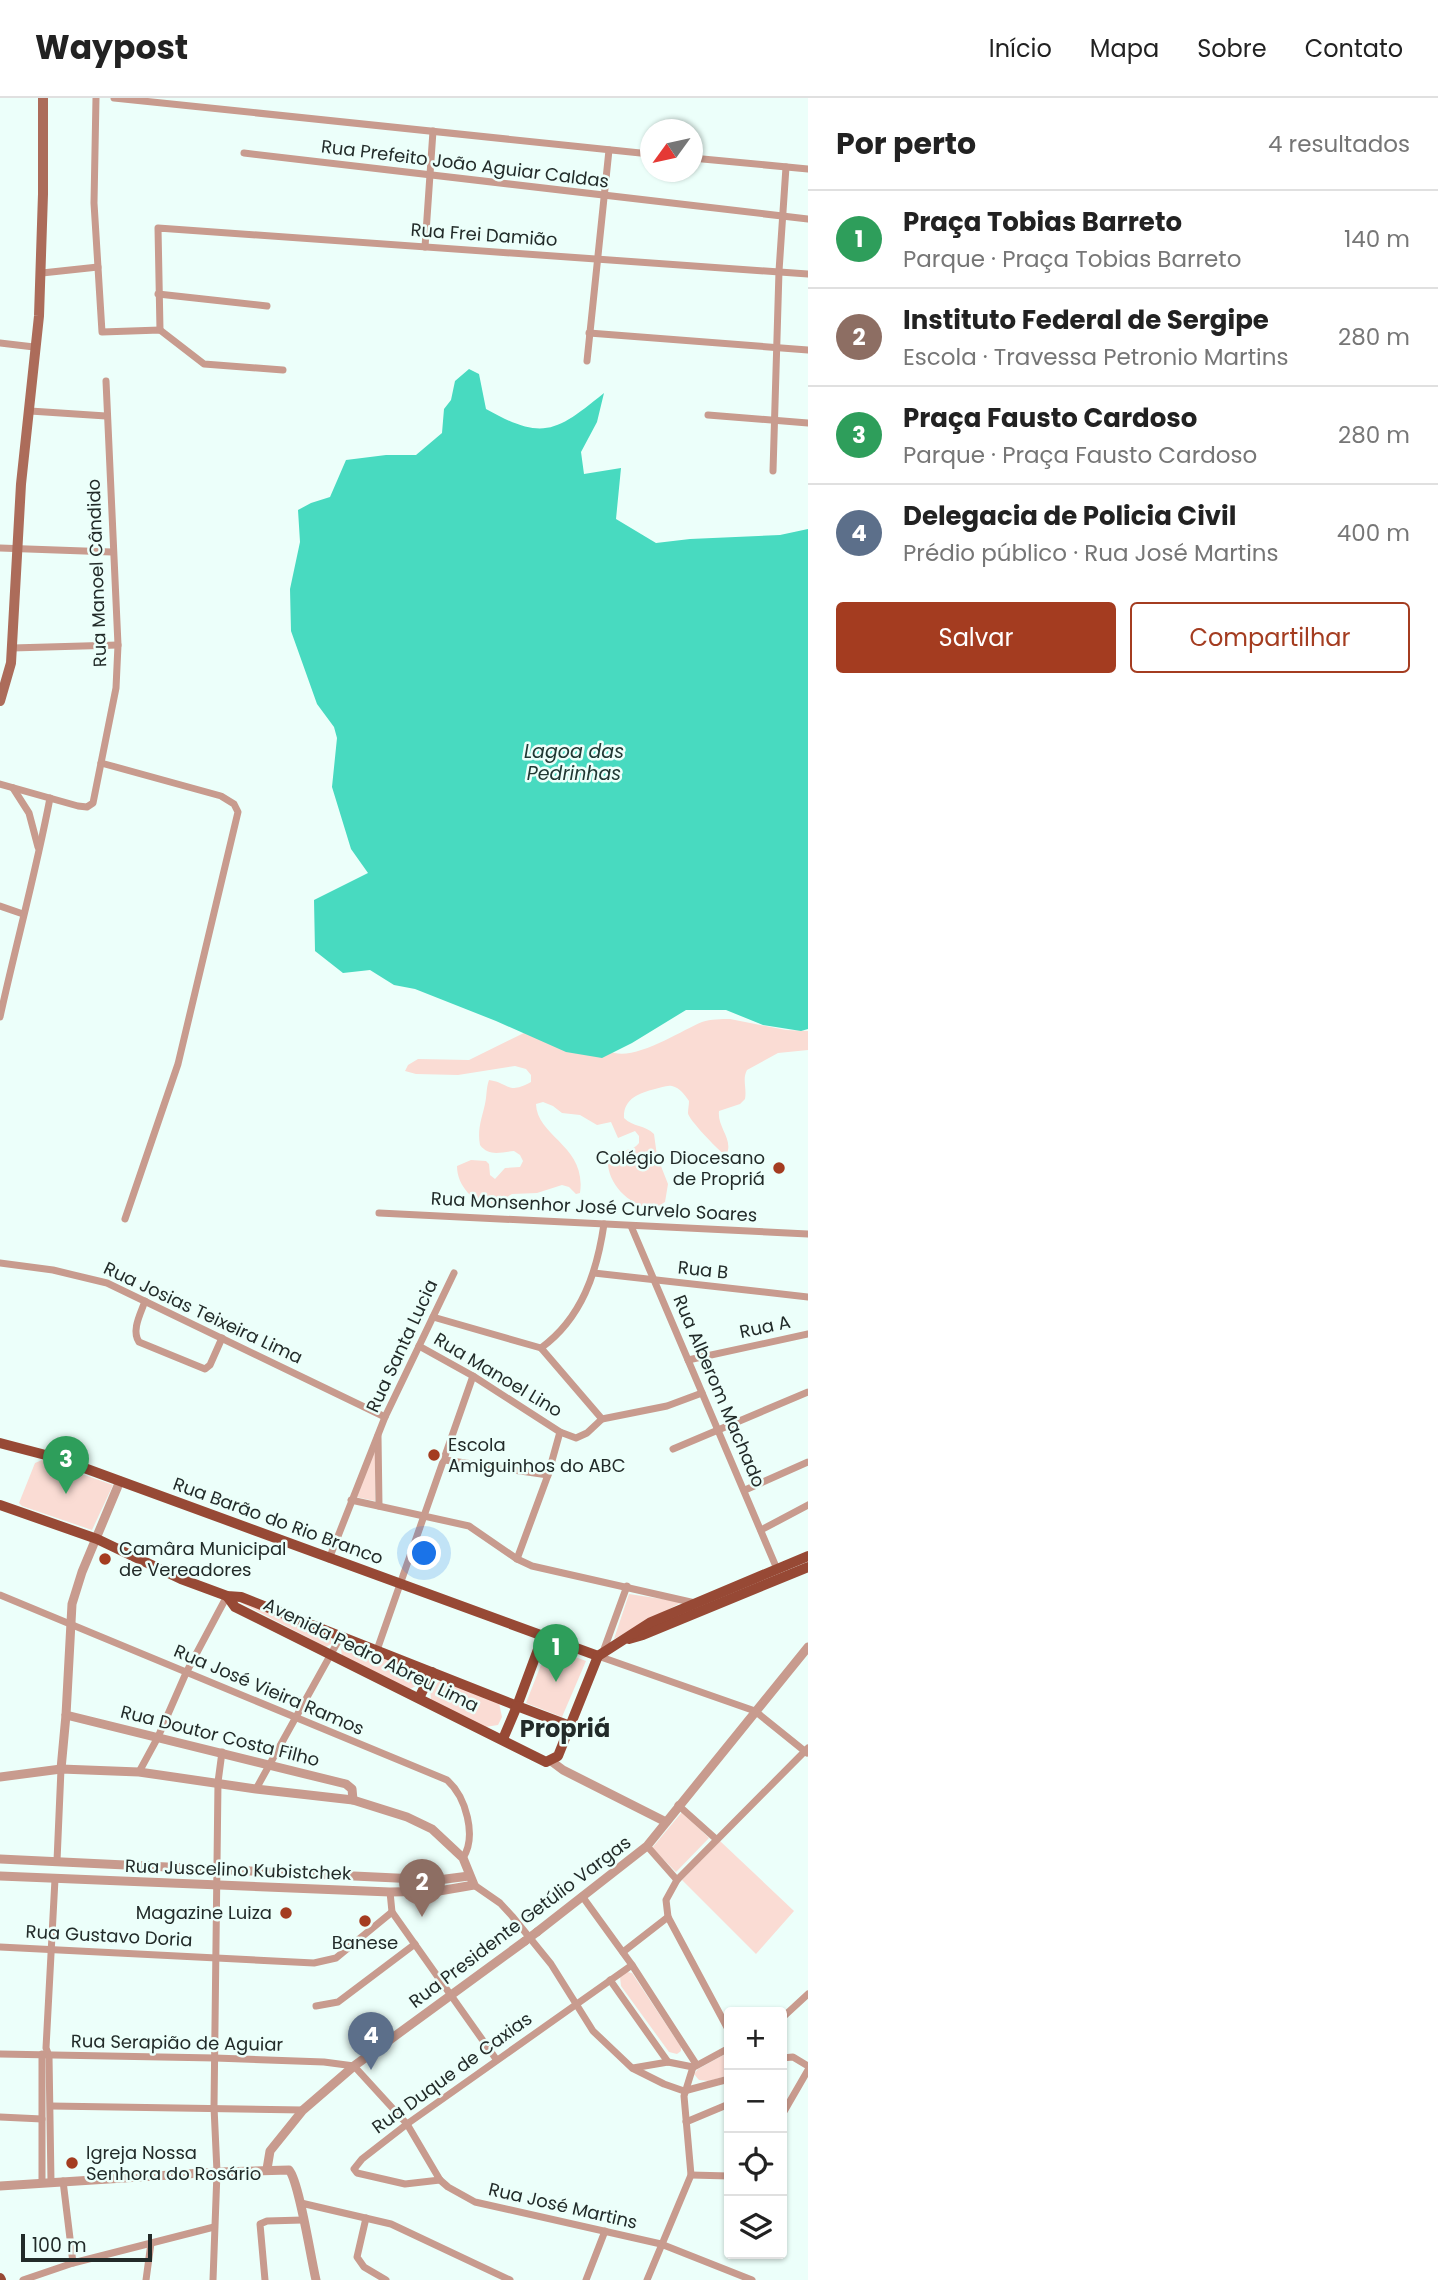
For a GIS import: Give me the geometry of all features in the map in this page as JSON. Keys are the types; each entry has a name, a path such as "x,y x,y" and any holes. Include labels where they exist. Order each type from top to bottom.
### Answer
{"main road":[{"path":"0,701 12,648 20,484 30,411 41,273 43,98"},
{"name":"Rua Barão do Rio Branco","path":"0,1443 57,1458 329,1559 600,1654"},
{"name":"Avenida Pedro Abreu Lima","path":"0,1505 97,1539 181,1579 227,1597 241,1597 570,1726"},
{"path":"551,1761 558,1756 600,1654 642,1626 808,1556"},
{"path":"626,1639 643,1635 808,1567"},
{"name":"Avenida Pedro Abreu Lima","path":"227,1597 234,1607 503,1739 541,1761 551,1761"},
{"path":"503,1739 543,1636"},
{"path":"419,1698 432,1672"}],"street":[{"path":"96,98 94,203 103,332 160,330 204,364 283,370"},
{"path":"114,98 210,102 433,131 640,153"},
{"path":"425,247 433,131"},
{"path":"587,361 609,150"},
{"name":"Rua Prefeito João Aguiar Caldas","path":"244,153 808,219"},
{"path":"703,159 808,169"},
{"path":"772,471 779,271 786,167"},
{"name":"Rua Frei Damião","path":"158,295 158,228 808,274"},
{"path":"41,273 98,267"},
{"path":"160,330 158,295 267,306"},
{"path":"589,333 808,350"},
{"path":"0,343 34,347"},
{"name":"Rua Manoel Cândido","path":"50,798 83,807 93,803 116,688 118,645 106,381"},
{"path":"30,411 106,416"},
{"path":"708,415 808,423"},
{"path":"0,548 112,552"},
{"path":"12,648 118,645"},
{"path":"101,763 221,796 234,804 238,813 178,1064 125,1219"},
{"path":"0,784 50,798 40,854 23,914 0,1017"},
{"path":"13,788 29,813 40,854"},
{"path":"0,906 23,914"},
{"name":"Rua Monsenhor José Curvelo Soares","path":"379,1213 808,1234"},
{"path":"541,1348 554,1339 572,1318 594,1273 604,1224"},
{"name":"Rua Alberom Machado","path":"631,1226 777,1569"},
{"name":"Rua Josias Teixeira Lima","path":"0,1263 53,1270 107,1283 385,1417"},
{"name":"Rua Santa Lucia","path":"329,1559 385,1417 454,1273"},
{"name":"Rua B","path":"594,1273 808,1297"},
{"path":"145,1301 136,1330 137,1339 201,1369 208,1368 222,1338"},
{"path":"433,1317 541,1348 602,1419"},
{"name":"Rua A","path":"688,1360 808,1334"},
{"name":"Rua Manoel Lino","path":"419,1346 473,1376 560,1432"},
{"path":"377,1650 473,1376"},
{"path":"673,1449 808,1392"},
{"path":"517,1559 548,1475 560,1432 578,1438 602,1419 667,1406 702,1393"},
{"path":"379,1432 379,1506"},
{"path":"445,1460 548,1475"},
{"path":"745,1490 808,1462"},
{"path":"57,1861 61,1769 75,1592 120,1481"},
{"path":"351,1500 425,1515 478,1531 517,1559 546,1570 627,1586 694,1603 706,1609"},
{"path":"761,1530 808,1505"},
{"path":"627,1586 600,1654 755,1711 807,1751 677,1880 666,1900 668,1917 724,2022"},
{"name":"Rua José Vieira Ramos","path":"0,1595 450,1783 465,1810 470,1831 468,1849 463,1858"},
{"path":"139,1772 158,1737 186,1673 227,1597"},
{"path":"256,1789 341,1636"},
{"name":"Rua Presidente Getúlio Vargas","path":"267,2169 270,2151 303,2110 354,2066 450,1993 531,1937 647,1846 808,1647"},
{"name":"Rua Doutor Costa Filho","path":"66,1715 271,1763 346,1784 352,1789 353,1800"},
{"path":"213,2280 217,2172 214,2107 218,1782 222,1752"},
{"path":"551,1761 563,1770 666,1822"},
{"path":"0,1777 61,1769 139,1772 353,1800 425,1825 441,1836 463,1858 472,1881 500,1903 531,1937 602,2042 632,2068 684,2091 724,2080"},
{"path":"678,1805 716,1839"},
{"path":"647,1846 677,1880"},
{"name":"Rua Juscelino Kubistchek","path":"0,1859 472,1881"},
{"path":"37,1860 37,1878"},
{"name":"Rua Juscelino Kubistchek","path":"0,1876 390,1892 439,1891 472,1881"},
{"path":"46,2182 42,2119 55,1879"},
{"path":"438,1880 439,1891"},
{"path":"390,1892 392,1912 496,2059"},
{"path":"582,1896 632,1965 695,2066"},
{"name":"Rua Gustavo Doria","path":"0,1947 314,1963 336,1958 392,1912"},
{"path":"623,1952 668,1917"},
{"path":"316,2006 338,2002 415,1944"},
{"name":"Rua Duque de Caxias","path":"440,2179 405,2183 355,2171 355,2167 407,2124 496,2059 632,1965"},
{"path":"610,1980 668,2062"},
{"path":"787,2013 808,1994"},
{"path":"632,2068 668,2062 695,2066 724,2051"},
{"path":"45,2053 51,2106 46,2182"},
{"name":"Rua Serapião de Aguiar","path":"0,2054 215,2057 354,2066"},
{"path":"787,2058 793,2057 808,2068 787,2106"},
{"name":"Rua José Martins","path":"354,2066 407,2124 448,2188 475,2202 661,2244 752,2280"},
{"path":"647,2280 691,2175 684,2091 695,2066"},
{"path":"51,2106 303,2110"},
{"path":"686,2122 724,2106"},
{"path":"0,2117 42,2119"},
{"path":"0,2186 285,2169 293,2176 316,2280"},
{"path":"691,2175 724,2176"},
{"path":"63,2181 73,2263"},
{"path":"300,2203 407,2230 510,2280"},
{"path":"366,2218 358,2260 364,2267 386,2280"},
{"path":"265,2280 260,2224 267,2221 303,2220"},
{"path":"23,2280 73,2263 214,2227"},
{"path":"586,2280 605,2231"},
{"path":"146,2280 151,2243"}],"shaded area":[{"path":"730,1019 786,1030 808,1031 808,1050 778,1053 747,1070 745,1099 740,1104 719,1111 728,1143 727,1153 724,1154 693,1121 688,1113 689,1101 677,1088 668,1086 649,1091 629,1102 624,1118 654,1134 657,1156 668,1184 665,1202 652,1210 634,1202 619,1190 608,1165 608,1155 632,1148 639,1143 639,1136 635,1131 618,1138 611,1122 597,1125 580,1115 562,1113 543,1102 536,1104 538,1115 576,1164 580,1177 580,1193 576,1194 569,1187 562,1185 537,1193 512,1194 493,1205 479,1201 463,1187 457,1166 471,1160 486,1161 490,1175 495,1179 505,1168 520,1167 523,1161 514,1151 491,1152 480,1145 479,1129 489,1080 518,1088 531,1082 531,1075 526,1069 515,1066 458,1075 416,1074 405,1071 408,1065 418,1059 469,1060 526,1032 617,1053 628,1053 655,1045 702,1022"},
{"path":"375,1447 375,1501 356,1497"},
{"path":"42,1460 113,1485 92,1530 19,1503 35,1463"},
{"path":"629,1594 682,1602 614,1639"},
{"path":"230,1597 331,1638 331,1644 326,1647"},
{"path":"347,1644 416,1671 420,1679 416,1686 410,1689 342,1656 341,1649"},
{"path":"548,1647 586,1661 562,1717 526,1703"},
{"path":"440,1681 499,1703 502,1717 498,1725 485,1727 431,1700 430,1688"},
{"path":"682,1812 709,1838 676,1872 652,1848"},
{"path":"720,1841 794,1911 756,1954 682,1880"},
{"path":"627,1972 632,1973 681,2047 677,2054 669,2052 621,1986 620,1977"},
{"path":"724,2055 724,2076 709,2081 699,2080 694,2074"}],"water":[{"name":"Lagoa das Pedrinhas","path":"469,369 479,374 486,409 505,419 536,428 561,424 604,393 597,422 581,452 584,474 621,468 616,519 656,543 780,535 808,529 808,1029 801,1031 763,1025 726,1010 686,1010 602,1058 566,1052 415,989 394,985 370,970 343,973 315,951 314,900 368,873 351,849 332,787 337,738 334,727 317,704 291,631 290,589 300,542 298,510 330,497 346,460 386,455 416,455 442,433 444,409 451,400 455,381"}],"place":[{"name":"Colégio Diocesano de Propriá","path":"779,1168"},
{"name":"Escola Amiguinhos do ABC","path":"434,1455"},
{"name":"Praça Fausto Cardoso","path":"66,1494"},
{"name":"Camâra Municipal de Vereadores","path":"105,1559"},
{"name":"Praça Tobias Barreto","path":"556,1682"},
{"name":"Magazine Luiza","path":"286,1913"},
{"name":"Instituto Federal de Sergipe","path":"422,1917"},
{"name":"Banese","path":"365,1921"},
{"name":"Delegacia de Policia Civil","path":"371,2070"},
{"name":"Igreja Nossa Senhora do Rosário","path":"72,2163"}],"district":[{"name":"Propriá","path":"565,1729"}]}
